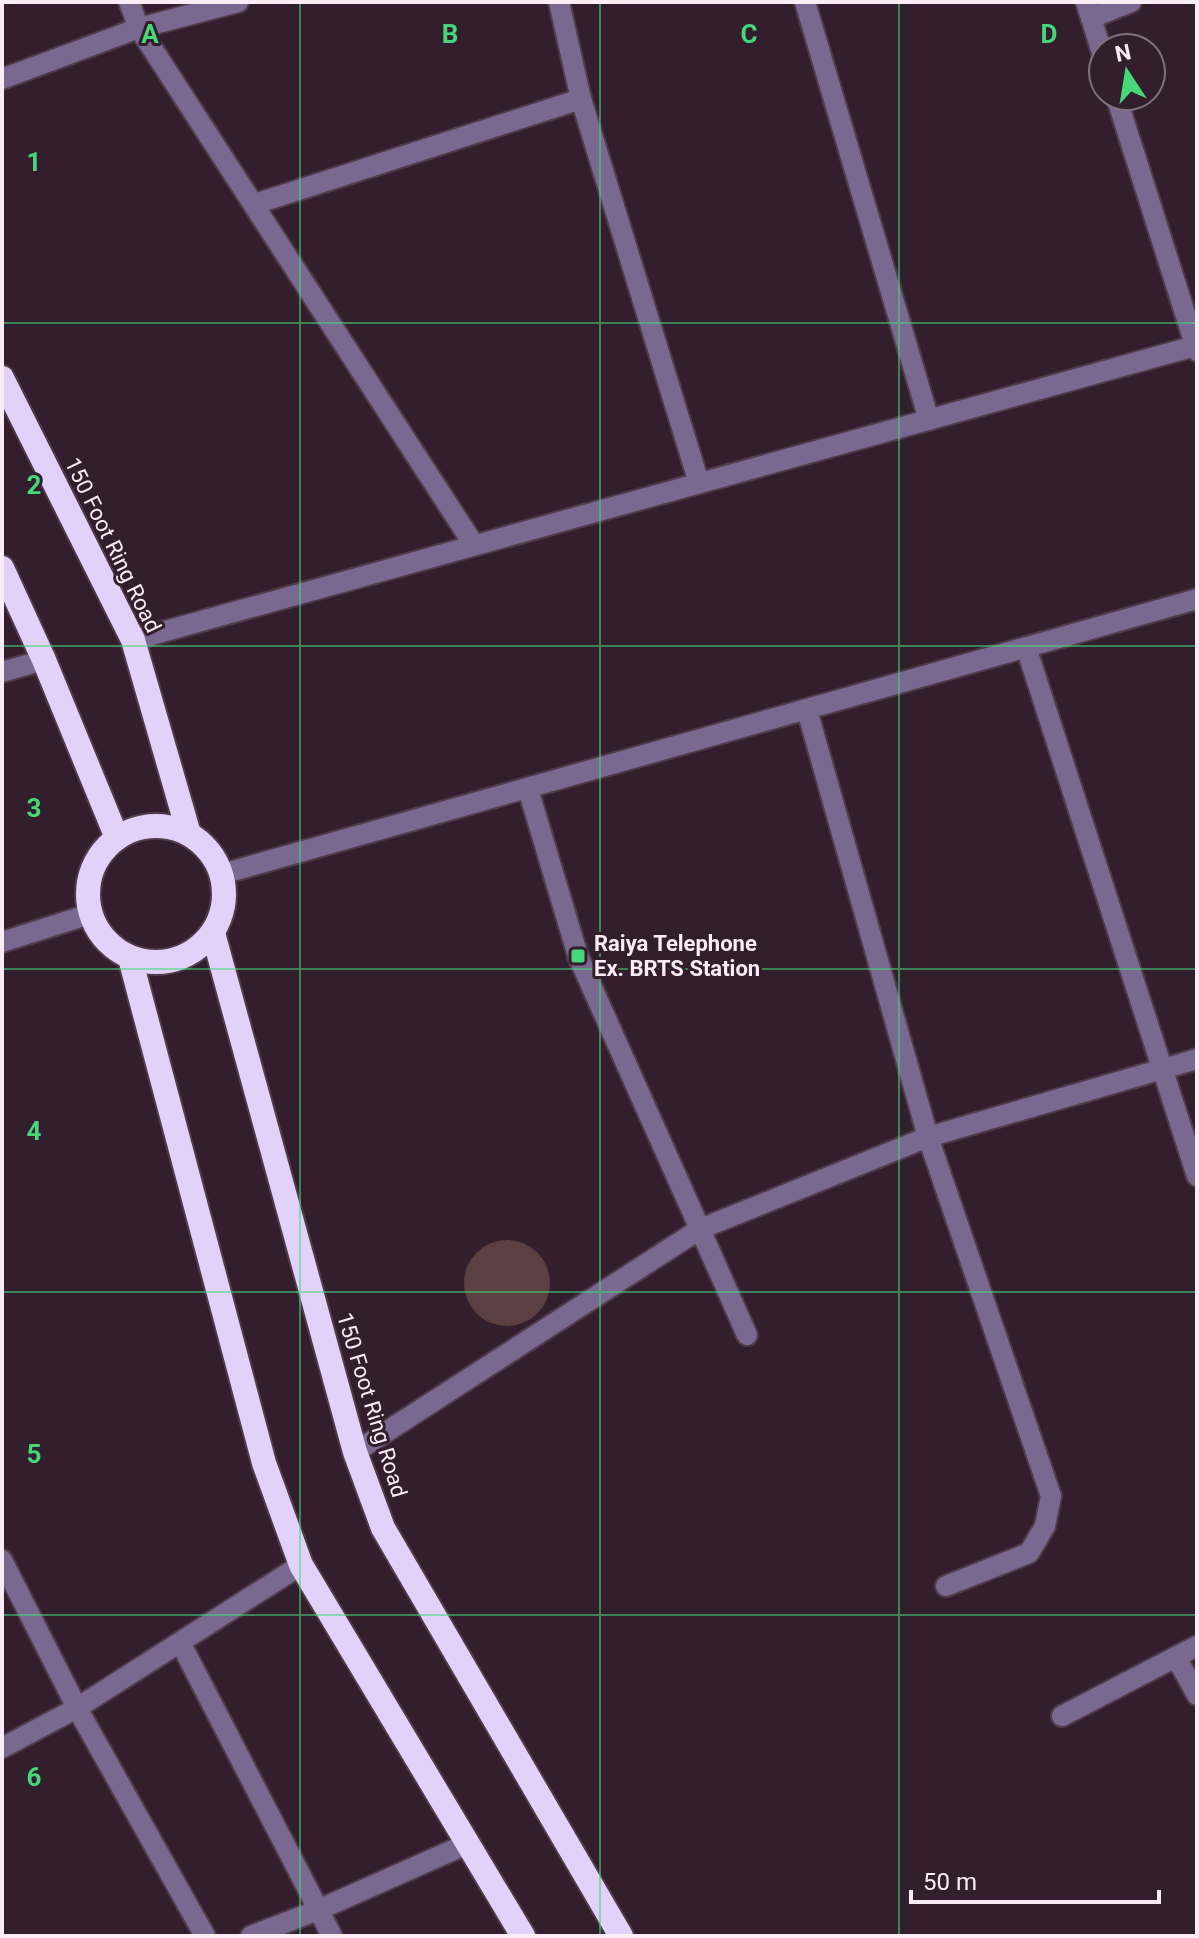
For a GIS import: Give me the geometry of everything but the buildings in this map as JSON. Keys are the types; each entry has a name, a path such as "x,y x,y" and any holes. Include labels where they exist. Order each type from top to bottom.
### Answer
{"highway":[{"name":"150 Foot Ring Road","path":"2,378 133,640 189,834"},
{"path":"2,568 44,660 117,838"},
{"path":"166,827 189,834 211,850 222,874 225,905 213,933 190,954 161,963 130,958 105,941 90,914 88,893 91,872 101,853 117,838 140,828 166,827"},
{"name":"150 Foot Ring Road","path":"213,933 355,1452 383,1528 621,1936"},
{"path":"130,958 264,1463 301,1565 523,1936"}],"street":[{"path":"129,2 139,28 474,545"},
{"path":"2,79 139,28 238,2"},
{"path":"559,2 581,99 699,483"},
{"path":"805,2 929,420"},
{"path":"1095,32 1088,10 1131,2"},
{"path":"255,204 581,99"},
{"path":"133,640 1196,349 1121,112"},
{"path":"222,874 1197,599"},
{"path":"1026,647 1197,1176"},
{"path":"2,672 44,660"},
{"path":"807,710 928,1137 1051,1496 1045,1526 1029,1553 946,1586"},
{"path":"528,789 578,956 747,1335"},
{"path":"2,942 90,914"},
{"path":"355,1452 700,1229 928,1137 1197,1059"},
{"path":"2,1560 77,1708 205,1936"},
{"path":"2,1748 77,1708 301,1565"},
{"path":"181,1644 332,1936"},
{"path":"1062,1716 1197,1646"},
{"path":"1176,1657 1197,1695"},
{"path":"251,1936 469,1843"}],"place":[{"name":"Raiya Telephone Ex. BRTS Station","path":"578,956"}]}
